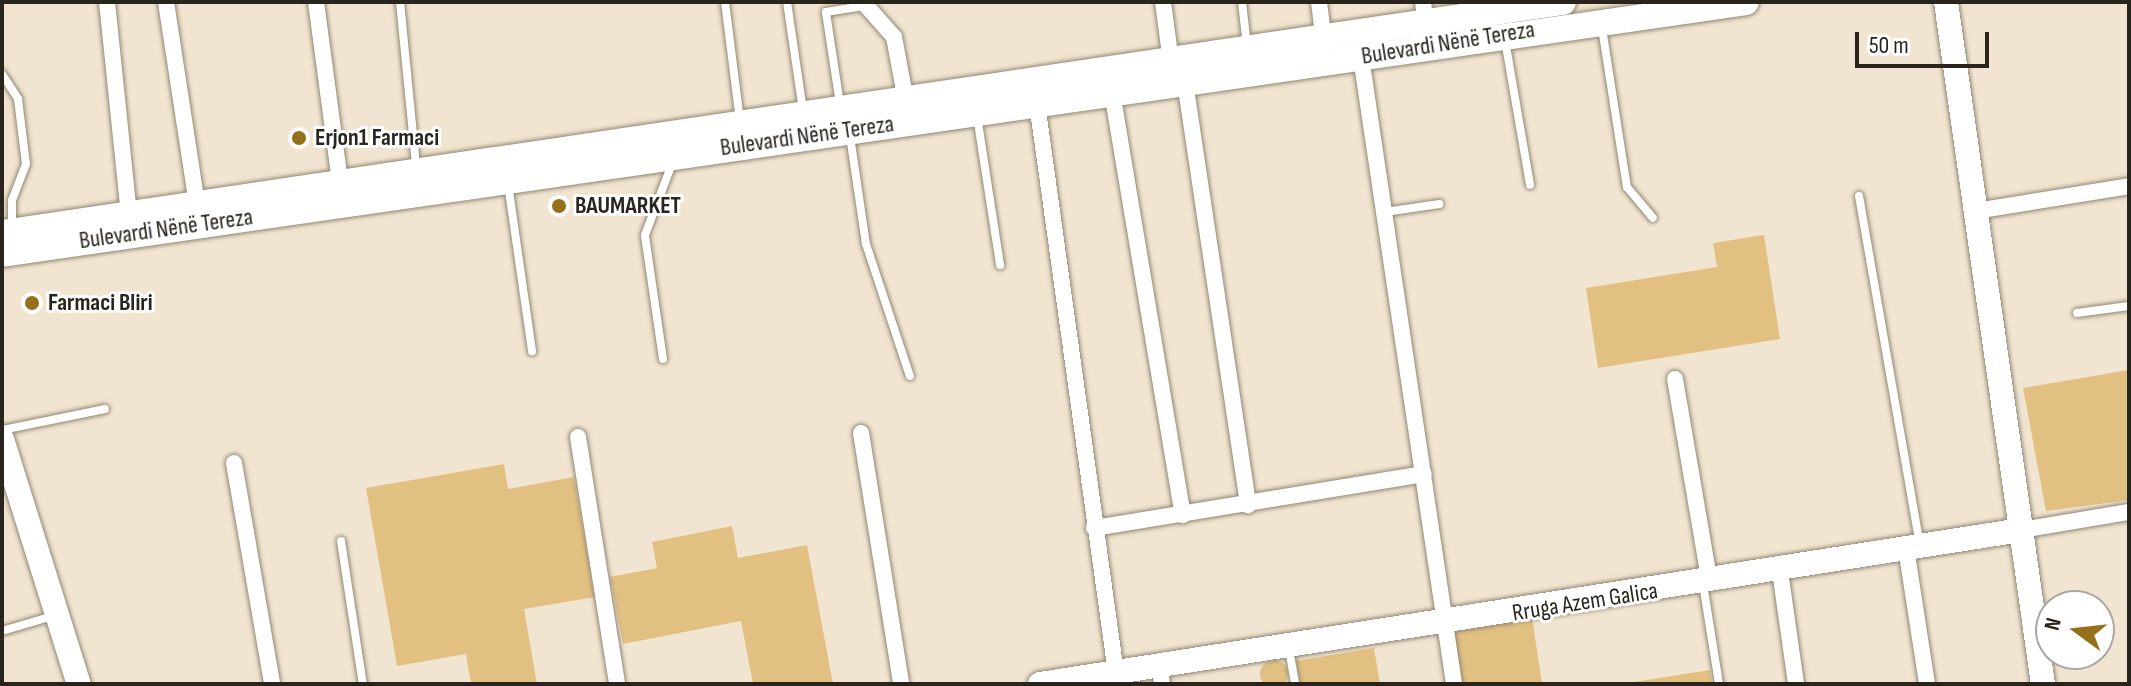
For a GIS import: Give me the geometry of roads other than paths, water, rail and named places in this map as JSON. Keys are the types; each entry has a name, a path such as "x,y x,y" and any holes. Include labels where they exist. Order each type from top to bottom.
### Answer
{"main road":[{"name":"Bulevardi Nënë Tereza","path":"5,239 508,179 679,154 845,120 906,101 1178,72 1361,57 1505,35 1614,14 1746,2"},
{"name":"Bulevardi Nënë Tereza","path":"5,239 129,214 804,115 845,120 976,111 1112,92 1248,51 1324,40 1425,14 1552,4"}],"street":[{"path":"107,2 129,214"},
{"path":"166,2 197,204"},
{"path":"316,2 340,183"},
{"path":"1163,2 1178,72 1248,505"},
{"path":"1319,2 1324,40"},
{"path":"1946,2 2043,684"},
{"path":"863,4 894,37 906,101"},
{"path":"1361,57 1454,684"},
{"path":"1112,92 1183,515"},
{"path":"1037,103 1116,673"},
{"path":"1975,211 2129,186"},
{"path":"1675,379 1706,584"},
{"path":"861,433 901,684"},
{"path":"578,437 617,684"},
{"path":"2,439 79,684"},
{"path":"234,463 272,684"},
{"path":"1094,528 1424,474"},
{"name":"Rruga Azem Galica","path":"1040,684 1116,673 1161,675 1289,647 1706,584 2129,512"},
{"path":"1913,547 1927,684"},
{"path":"1780,571 1796,684"}],"lane":[{"path":"400,2 416,171"},
{"path":"725,2 740,124"},
{"path":"787,2 804,115"},
{"path":"1242,2 1248,51"},
{"path":"863,4 826,12 866,244 910,376"},
{"path":"1614,14 1627,187 1653,218"},
{"path":"1505,35 1530,185"},
{"path":"2,74 18,99 26,164 12,200 5,239"},
{"path":"976,111 1000,265"},
{"path":"663,359 645,235 654,200 679,154"},
{"path":"508,179 532,351"},
{"path":"1859,196 1913,547"},
{"path":"1385,212 1439,204"},
{"path":"2077,313 2129,306"},
{"path":"2,430 105,409"},
{"path":"341,541 363,684"},
{"path":"1706,584 1719,684"},
{"path":"2,631 57,614"},
{"path":"1289,647 1295,684"}],"place":[{"name":"Erjon1 Farmaci","path":"299,138"},
{"name":"BAUMARKET","path":"559,206"},
{"name":"Farmaci Bliri","path":"32,303"}]}
